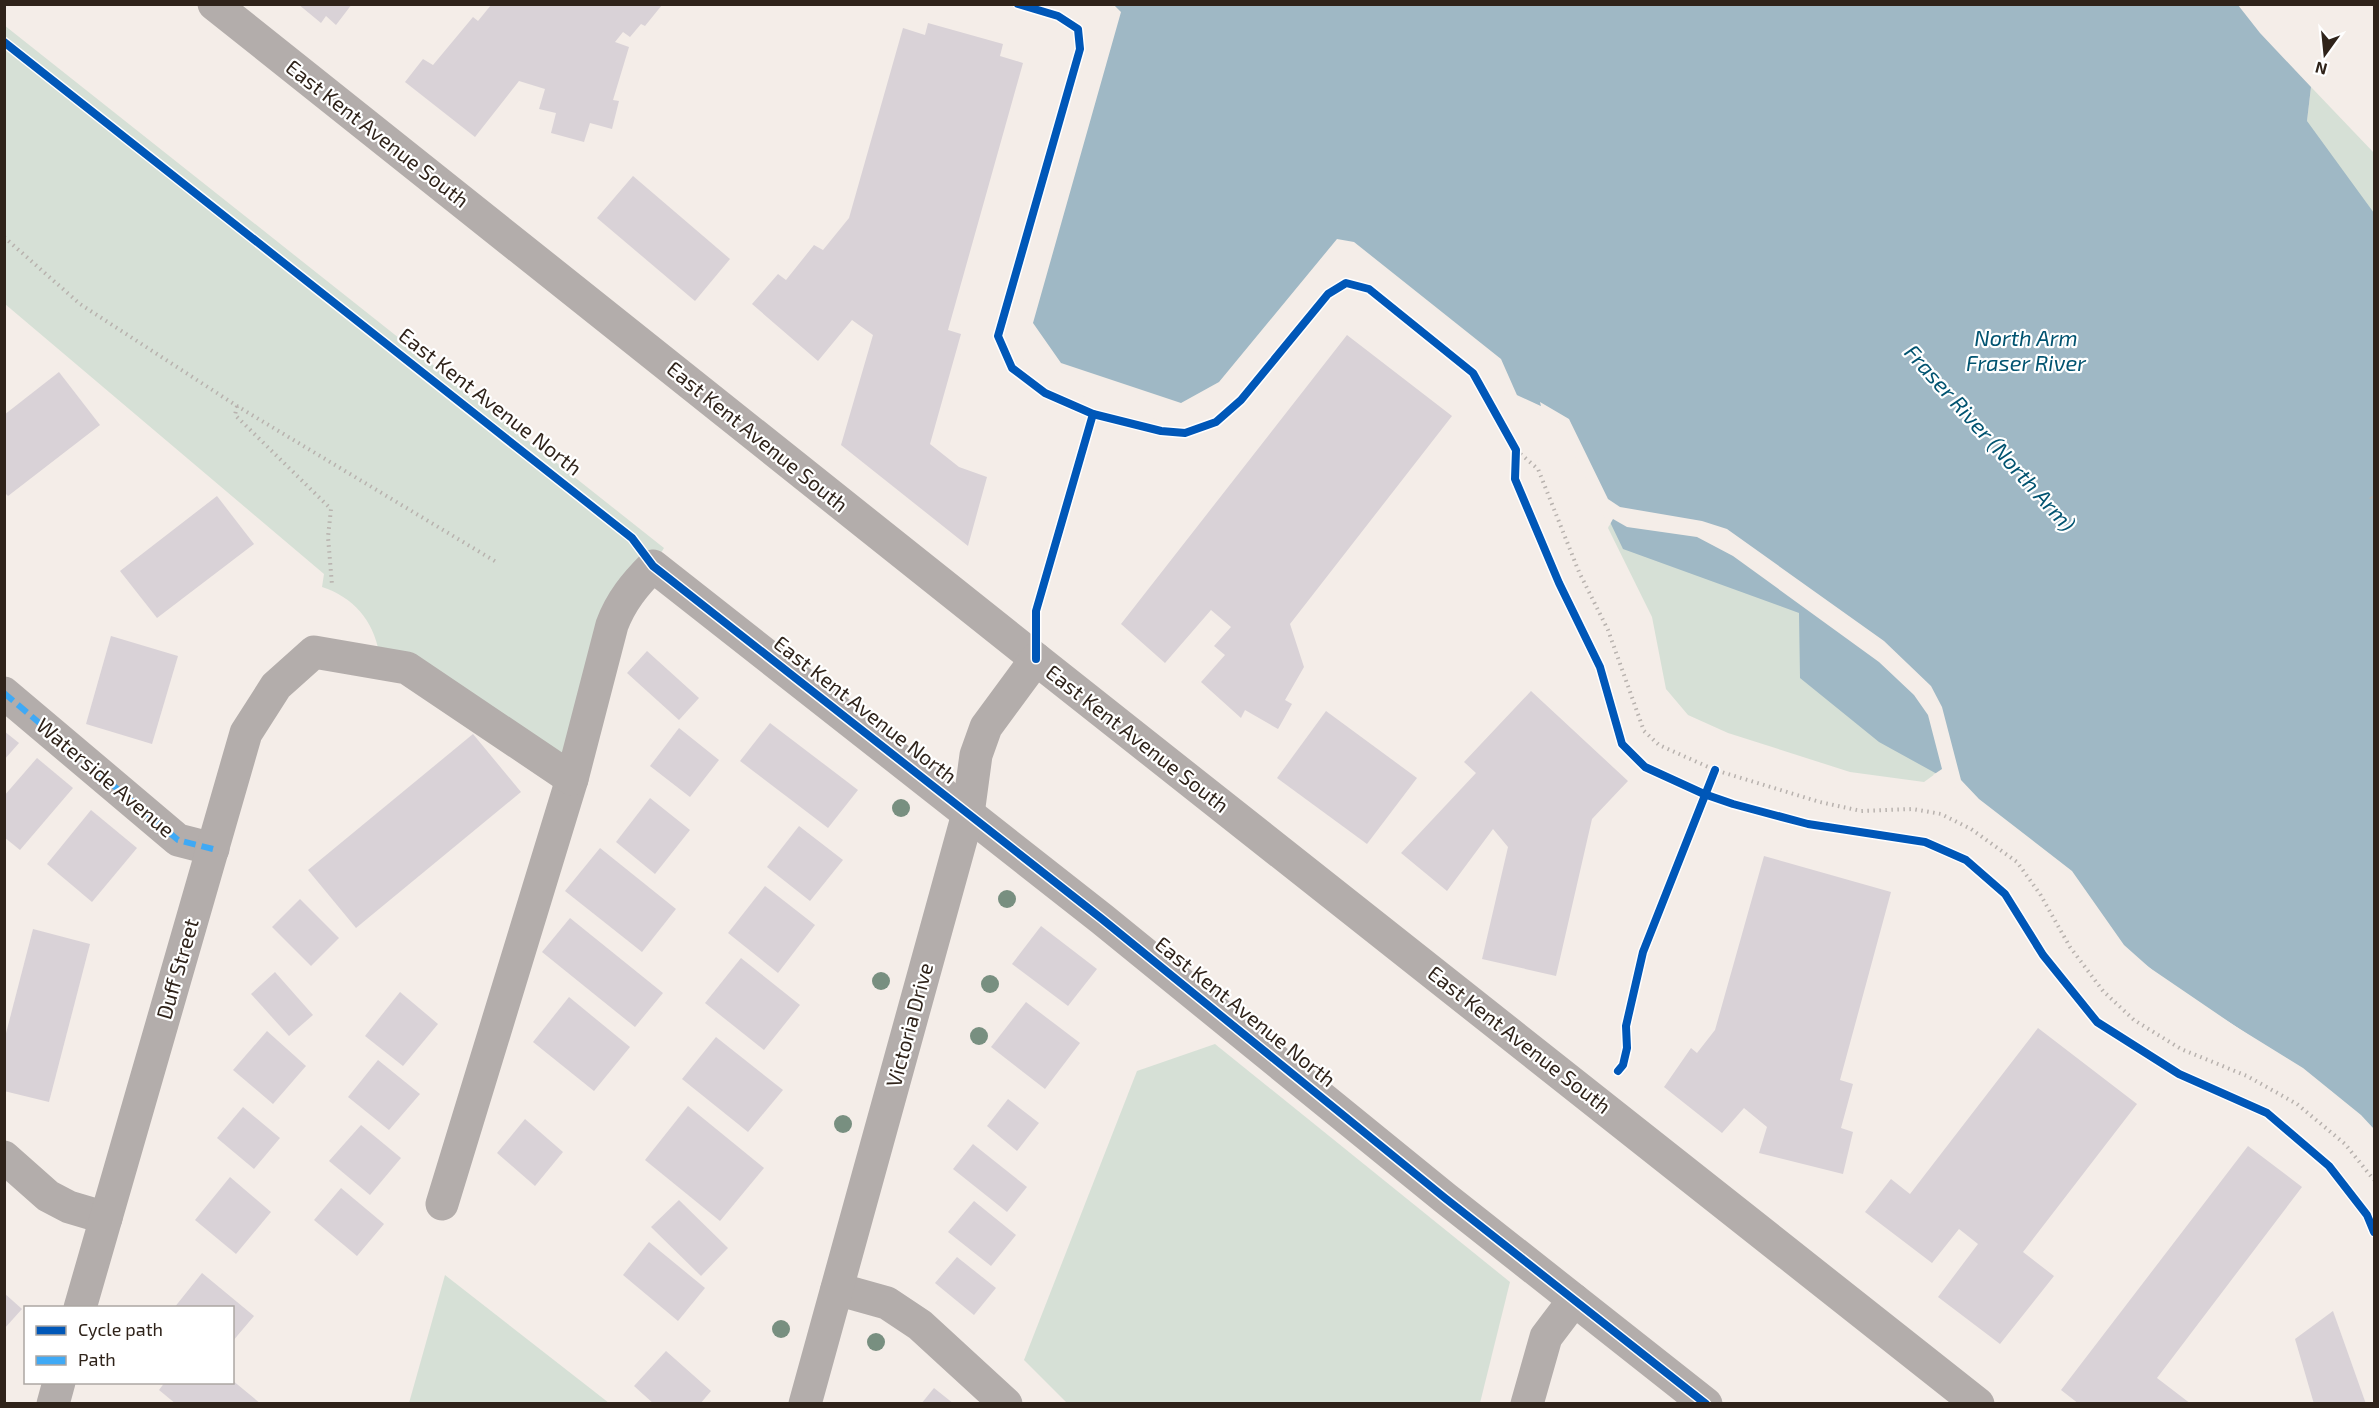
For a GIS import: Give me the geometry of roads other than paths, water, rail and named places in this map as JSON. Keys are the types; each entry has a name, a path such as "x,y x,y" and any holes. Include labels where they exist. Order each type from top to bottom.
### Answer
{"street":[{"name":"East Kent Avenue South","path":"214,4 1977,1404"},
{"name":"East Kent Avenue North","path":"572,779 612,625 619,607 633,585 653,566 968,814 1706,1404"},
{"name":"Duff Street","path":"81,1306 246,734 276,686 314,652 407,668 572,779"},
{"name":"Victoria Drive","path":"805,1404 968,814 976,755 986,727 1036,659"},
{"name":"Waterside Avenue","path":"4,693 178,840 213,849"},
{"path":"442,1204 572,779"},
{"path":"4,1158 48,1196 69,1207 106,1218"},
{"path":"837,1289 887,1303 920,1325 1006,1404"},
{"path":"1527,1404 1546,1337 1574,1300"},
{"path":"53,1404 59,1384"}],"water":[{"name":"North Arm Fraser River","path":"1070,5 2238,5 2260,33 2311,87 2307,121 2374,213 2374,1138 2332,1092 2128,953 2060,865 1957,785 1879,742 1800,678 1799,613 1623,549 1558,414 1495,385 1376,282 1316,288 1178,423 1040,381 1008,332 1096,33"}],"water label":[{"name":"Fraser River (North Arm)","path":"1990,438"}]}
